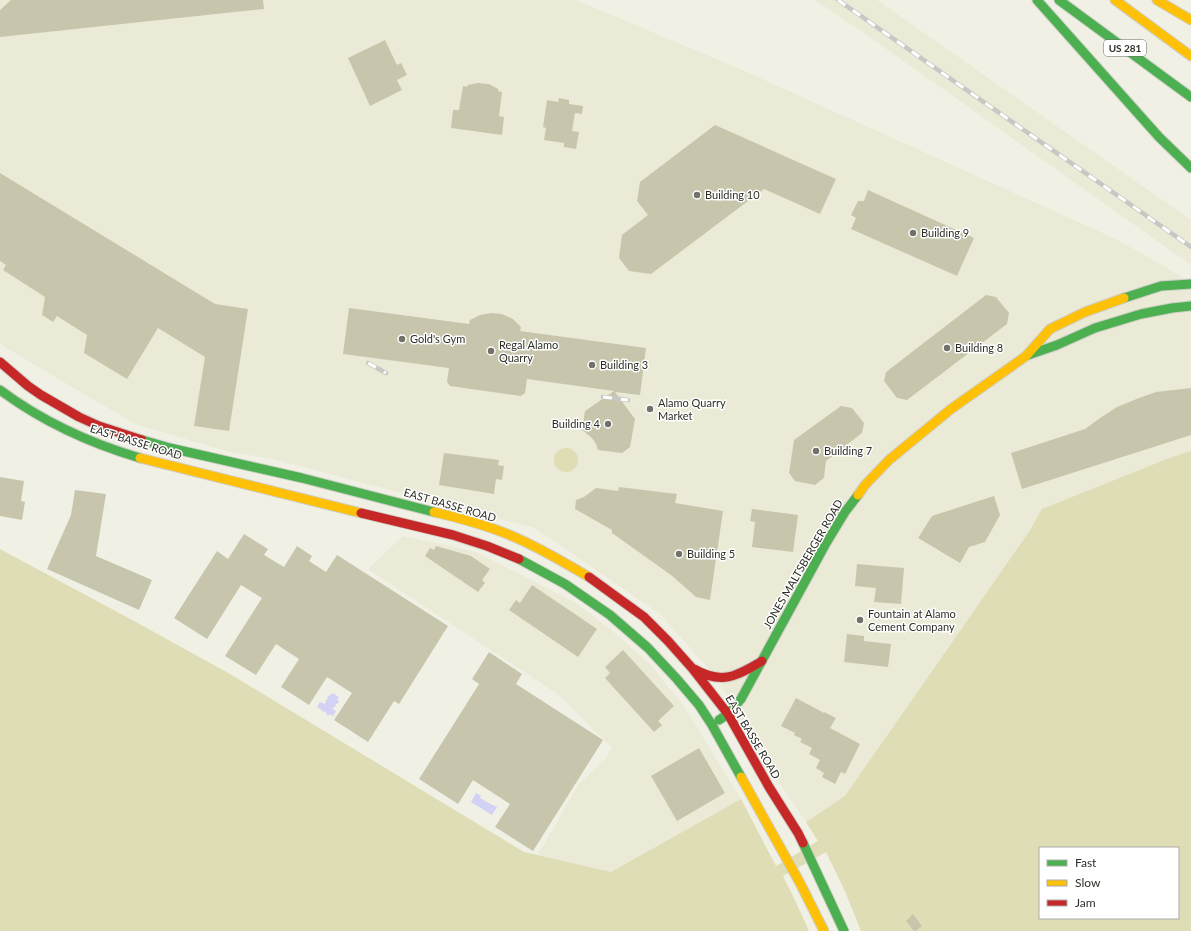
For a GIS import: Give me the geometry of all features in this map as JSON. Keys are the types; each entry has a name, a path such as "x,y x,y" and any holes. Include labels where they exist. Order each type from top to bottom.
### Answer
{"main road":[{"path":"1037,0 1159,137 1191,168"},
{"name":"US 281","path":"1058,0 1191,97"},
{"name":"US 281","path":"1115,0 1191,56"},
{"path":"1157,0 1191,20"},
{"name":"JONES MALTSBERGER ROAD","path":"712,725 728,714 741,699 825,545 845,512 865,485 889,460 951,409 1026,356 1050,329 1085,312 1134,294 1161,286 1191,284"},
{"name":"JONES MALTSBERGER ROAD","path":"1026,356 1057,346 1095,328 1141,314 1191,306"},
{"name":"EAST BASSE ROAD","path":"0,362 41,395 80,417 120,434 440,512 475,522 512,536 572,566 593,579 644,617 668,640 728,714 769,787 798,833 844,931"},
{"name":"EAST BASSE ROAD","path":"0,390 51,424 112,450 157,463 452,535 488,546 525,561 565,584 610,615 648,648 699,705 712,725 800,883 824,931"},
{"path":"157,463 161,445"},
{"path":"692,668 710,676 720,678 736,675 762,661"}],"shaded area":[{"name":"Alamo Quarry Market","path":"0,0 576,0 742,70 1118,240 1191,282 1191,451 1172,457 1042,509 902,759 806,822 764,760 716,677 660,614 535,528 273,459 230,452 135,424 3,346 0,342"},
{"path":"815,0 877,0 1191,220 1191,265 861,31"},
{"path":"403,536 476,552 576,603 611,630 652,666 683,705 741,799 611,872 538,855 578,785 605,760 612,748 559,695 368,569"}],"green space":[{"path":"566,448 575,451 578,460 575,469 566,472 557,469 554,460 557,451"},
{"path":"1191,451 1191,931 861,931 844,889 826,852 783,876 809,931 0,931 0,549 230,674 524,852 611,872 741,799 776,866 818,841 806,822 845,796 1029,532 1042,509 1172,457"}],"water":[{"path":"332,693 339,697 337,700 339,701 332,709 336,711 333,716 329,714 328,716 326,712 321,711 322,710 317,707 320,702 325,704 328,699 327,698"},
{"path":"476,793 481,796 480,798 497,807 492,815 471,802"}],"building":[{"path":"11,0 263,0 264,9 0,37 0,10"},
{"path":"385,40 397,65 401,63 407,75 397,80 402,90 370,106 348,58"},
{"path":"478,83 489,84 498,89 498,91 502,92 499,116 504,117 502,135 451,128 453,110 459,110 463,86 467,87 468,85"},
{"path":"559,98 569,100 569,104 583,106 582,114 575,113 572,131 579,132 576,149 564,147 564,143 544,140 546,128 543,127 547,100 558,102"},
{"name":"Building 10","path":"715,125 836,179 820,214 764,189 651,274 629,271 619,258 622,235 648,215 637,201 640,182"},
{"path":"0,173 215,304 248,309 229,431 194,426 205,357 158,328 127,379 84,353 87,335 57,316 53,322 42,315 45,297 3,270 6,265 0,261"},
{"name":"Building 9","path":"868,190 974,238 957,276 851,229 856,218 851,215 858,201 864,201"},
{"name":"Building 8","path":"986,295 996,297 1009,313 1007,324 907,400 897,398 884,381 886,372"},
{"path":"349,308 469,324 470,320 480,315 491,313 502,314 513,319 521,327 520,331 646,348 640,395 615,392 635,419 630,447 622,453 598,450 592,438 582,430 585,411 614,391 527,379 525,393 521,396 450,386 447,382 449,368 343,354"},
{"path":"1191,388 1191,435 1022,489 1011,453 1085,429 1117,407 1139,398 1156,392"},
{"name":"Building 7","path":"841,406 852,408 864,423 862,433 826,461 824,478 815,485 795,481 789,473 794,440"},
{"path":"444,453 499,460 498,465 504,466 502,480 496,479 494,494 439,485"},
{"path":"0,477 24,481 21,501 25,502 22,520 0,516"},
{"name":"Building 5","path":"619,487 677,494 675,503 723,511 710,600 696,597 671,575 612,533 612,530 575,509 576,500 584,497 596,488 618,491"},
{"path":"75,490 106,494 96,556 152,580 139,610 47,569 71,515"},
{"path":"994,496 1000,515 985,542 969,547 960,563 918,538 932,516"},
{"path":"752,509 798,515 793,552 752,547 755,522 750,521"},
{"path":"244,534 268,549 264,555 284,567 297,546 312,556 309,561 326,572 337,555 448,626 399,704 394,701 368,742 334,720 352,693 327,677 309,705 281,687 299,659 276,644 256,675 225,656 262,598 241,585 207,639 174,618 217,551 228,559"},
{"path":"436,546 471,556 490,569 482,580 485,583 478,592 425,556 430,548 434,550"},
{"path":"857,564 904,568 901,604 874,602 876,588 855,586"},
{"path":"532,585 597,629 578,657 509,610 516,600 520,603"},
{"path":"847,634 864,636 864,641 891,644 888,667 844,662"},
{"path":"623,650 674,706 658,721 662,725 654,732 605,678 610,673 605,667"},
{"path":"489,652 522,674 516,684 603,740 533,851 495,827 510,804 473,780 458,804 419,779 479,684 472,679"},
{"path":"796,698 836,718 830,728 860,744 845,774 841,772 835,784 822,777 824,773 816,768 820,760 809,754 812,748 800,742 802,739 794,735 795,733 781,726"},
{"path":"699,748 725,793 677,821 651,776"},
{"path":"913,914 922,926 916,931 914,931 906,921"}],"railway":[{"path":"838,0 1191,247"},
{"path":"368,363 386,373"},
{"path":"603,397 628,400"}],"traffic: fast":[{"path":"1037,0 1159,137 1191,168"},
{"path":"1059,0 1191,97"},
{"path":"1124,298 1161,286 1191,284"},
{"path":"1028,355 1057,345 1095,328 1141,314 1191,306"},
{"path":"0,390 50,422 103,446 140,458"},
{"path":"142,440 170,448 302,478 434,512"},
{"path":"719,720 728,714 741,699 825,545 845,512 858,495"},
{"path":"519,559 565,584 610,615 648,648 699,705 741,777"},
{"path":"803,843 844,931"}],"traffic: slow":[{"path":"1115,0 1191,56"},
{"path":"1157,0 1191,20"},
{"path":"858,495 865,485 889,460 951,409 1026,356 1050,329 1085,312 1124,298"},
{"path":"140,458 361,513"},
{"path":"434,512 479,524 511,535 547,553 589,577"},
{"path":"741,777 800,883 824,931"}],"traffic: jam":[{"path":"0,362 28,386 79,417 99,426 142,440"},
{"path":"361,513 453,535 487,546 519,559"},
{"path":"589,577 644,617 692,668 728,714 769,787 803,843"},
{"path":"694,669 713,677 729,677 745,671 762,661"}],"place":[{"name":"Building 10","path":"697,195"},
{"name":"Building 9","path":"913,233"},
{"name":"Gold's Gym","path":"402,339"},
{"name":"Building 8","path":"947,348"},
{"name":"Regal Alamo Quarry","path":"491,351"},
{"name":"Building 3","path":"592,365"},
{"name":"Alamo Quarry Market","path":"650,409"},
{"name":"Building 4","path":"608,424"},
{"name":"Building 7","path":"816,451"},
{"name":"Building 5","path":"679,554"},
{"name":"Fountain at Alamo Cement Company","path":"860,620"}]}
